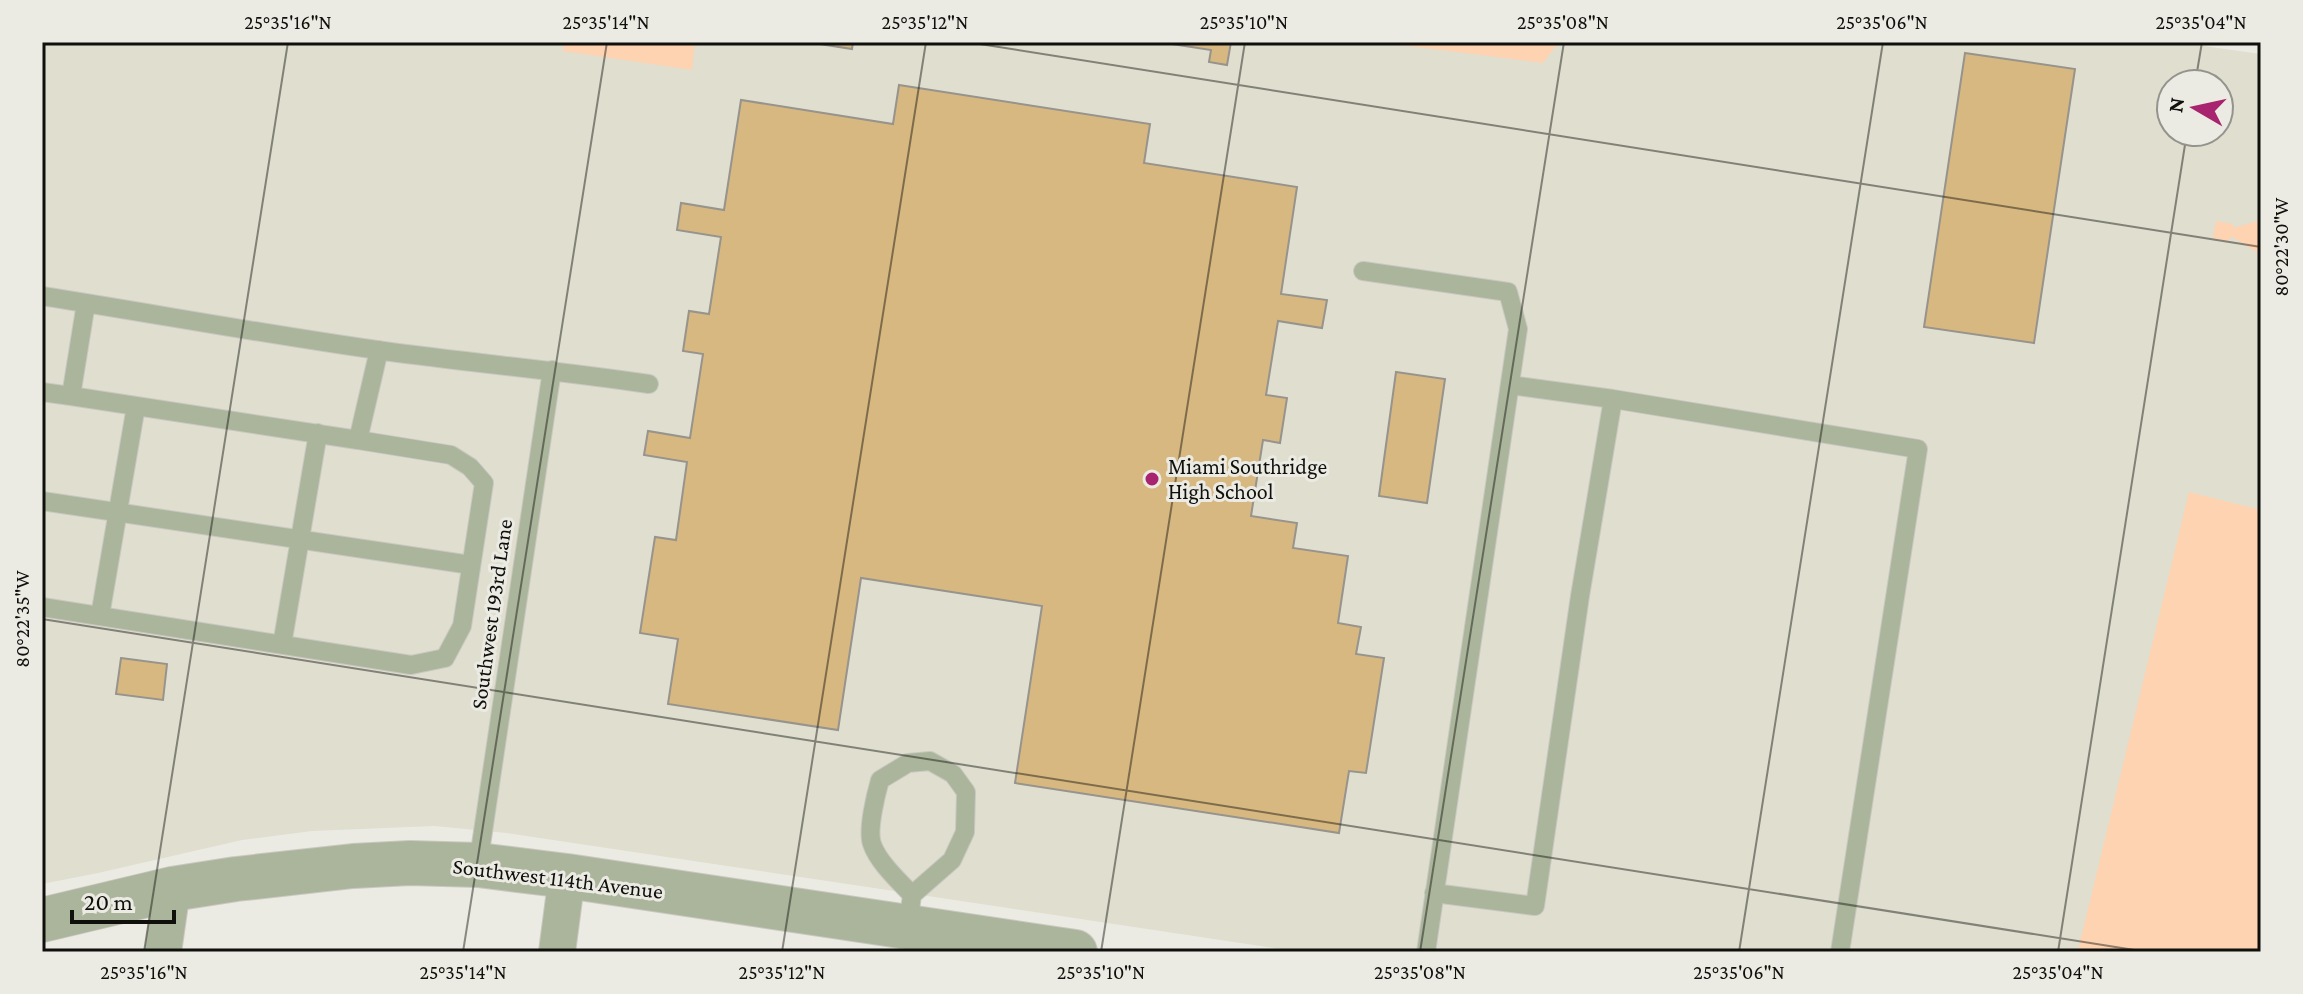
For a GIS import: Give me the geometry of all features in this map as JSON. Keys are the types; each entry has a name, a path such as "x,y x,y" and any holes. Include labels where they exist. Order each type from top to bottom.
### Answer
{"street":[{"name":"Southwest 114th Avenue","path":"42,920 172,889 236,879 353,866 410,863 478,865 910,911 1075,952"},
{"path":"557,952 567,876"},
{"path":"163,952 172,889"}],"lane":[{"path":"1363,271 1508,292 1518,329 1426,952"},
{"path":"42,296 379,350 649,384"},
{"path":"71,396 86,303"},
{"path":"358,440 379,350"},
{"name":"Southwest 193rd Lane","path":"478,865 552,370"},
{"path":"1510,385 1918,449 1840,952"},
{"path":"42,392 451,455 470,467 484,483 462,626 445,658 411,665 42,607"},
{"path":"1434,893 1535,906 1580,596 1613,399"},
{"path":"100,616 136,406"},
{"path":"282,645 318,433"},
{"path":"42,501 471,565"},
{"path":"930,761 953,774 966,792 965,832 952,860 910,911 871,843 873,808 880,780 908,763 930,761"}],"shaded area":[{"name":"Miami Southridge High School","path":"42,42 2175,42 2261,54 2261,952 1301,952 507,833 434,826 312,831 242,840 42,884"},
{"path":"564,42 695,42 692,70 563,51"},
{"path":"1377,42 1559,42 1543,63"},
{"path":"2261,220 2261,255 2231,236 2229,241 2213,238 2216,221 2233,224 2233,228"},
{"path":"2189,492 2261,510 2261,952 2086,952 2078,950"}],"building":[{"path":"807,42 853,42 852,49"},
{"path":"1159,42 1231,42 1227,65 1209,62 1211,50"},
{"path":"1965,53 2075,69 2034,343 1924,327"},
{"path":"899,85 1150,124 1144,163 1297,187 1281,294 1327,300 1322,328 1278,321 1266,395 1287,398 1280,443 1263,440 1251,516 1297,523 1293,548 1348,556 1338,623 1361,627 1356,654 1384,658 1366,773 1349,771 1339,833 1015,783 1042,606 861,578 838,730 668,704 678,639 640,633 655,537 676,540 687,462 644,455 648,431 690,438 703,354 683,351 689,311 709,314 721,237 677,230 681,203 724,210 741,100 893,124"},
{"path":"1396,372 1445,379 1427,503 1379,496"},
{"path":"121,658 167,664 163,700 116,694"}],"place":[{"name":"Miami Southridge High School","path":"1152,479"}]}
